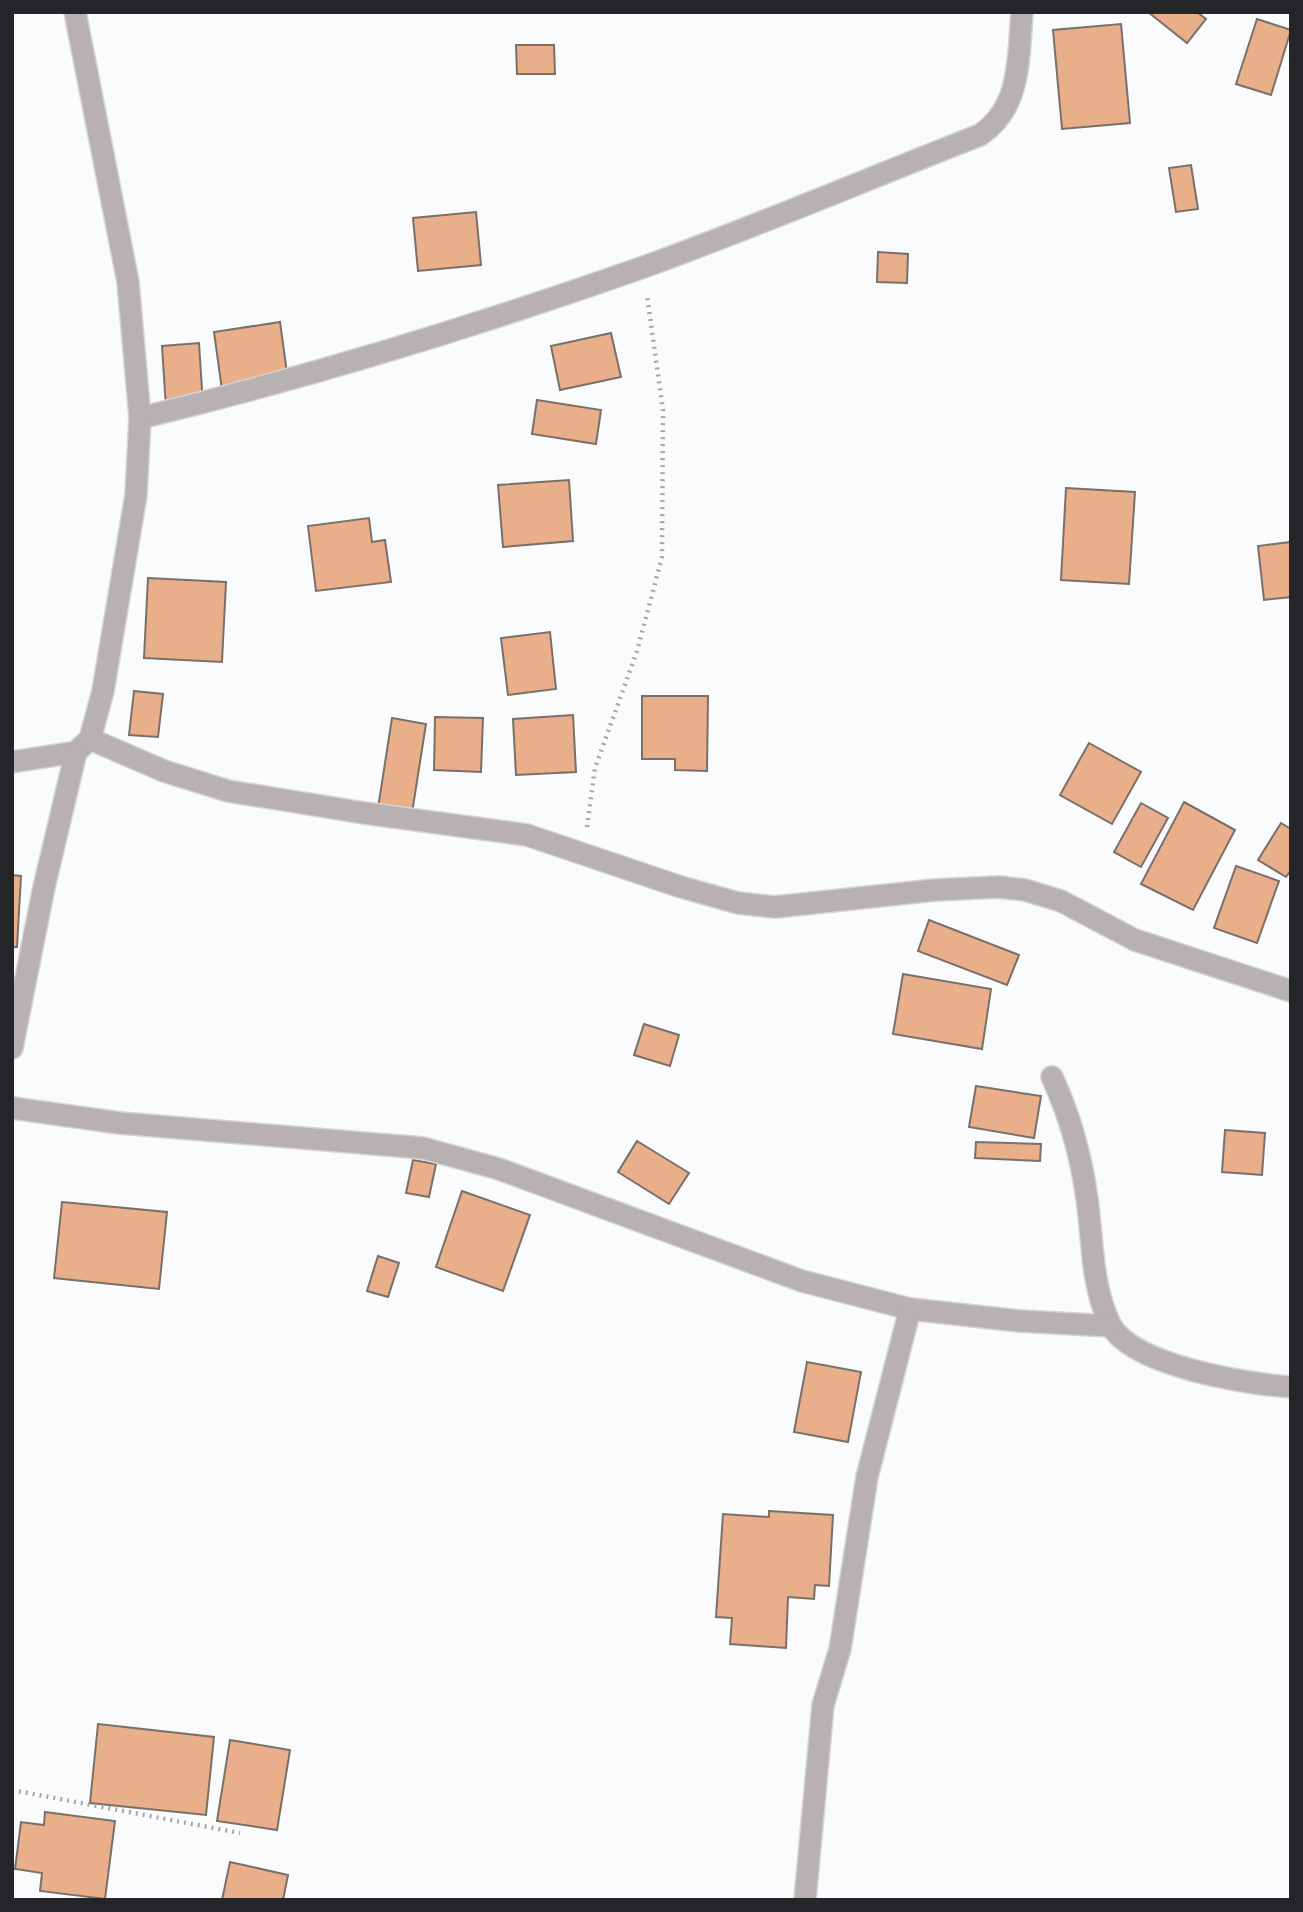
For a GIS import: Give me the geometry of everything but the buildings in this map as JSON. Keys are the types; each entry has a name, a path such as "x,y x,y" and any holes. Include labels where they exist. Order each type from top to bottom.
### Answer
{"street":[{"path":"12,1048 41,900 83,745 103,691 136,495 140,418 128,282 75,12"},
{"path":"140,418 279,384 451,332 643,267 980,135 996,125 1008,108 1014,83 1022,12"},
{"path":"12,762 83,745 228,790 364,813 527,835 584,852 681,887 738,903 775,907 935,890 999,887 1026,890 1061,901 1135,940 1291,991"},
{"path":"1052,1077 1073,1123 1087,1198 1095,1273 1111,1325 1130,1343 1190,1370 1224,1380 1291,1387"},
{"path":"12,1108 120,1123 423,1148 499,1169 802,1281 910,1309 1019,1321 1111,1325"},
{"path":"805,1900 823,1705 839,1649 867,1478 910,1309"}],"path":[{"path":"584,852 595,768 638,651 662,557 663,410 643,267"},
{"path":"12,1790 240,1833"}]}
